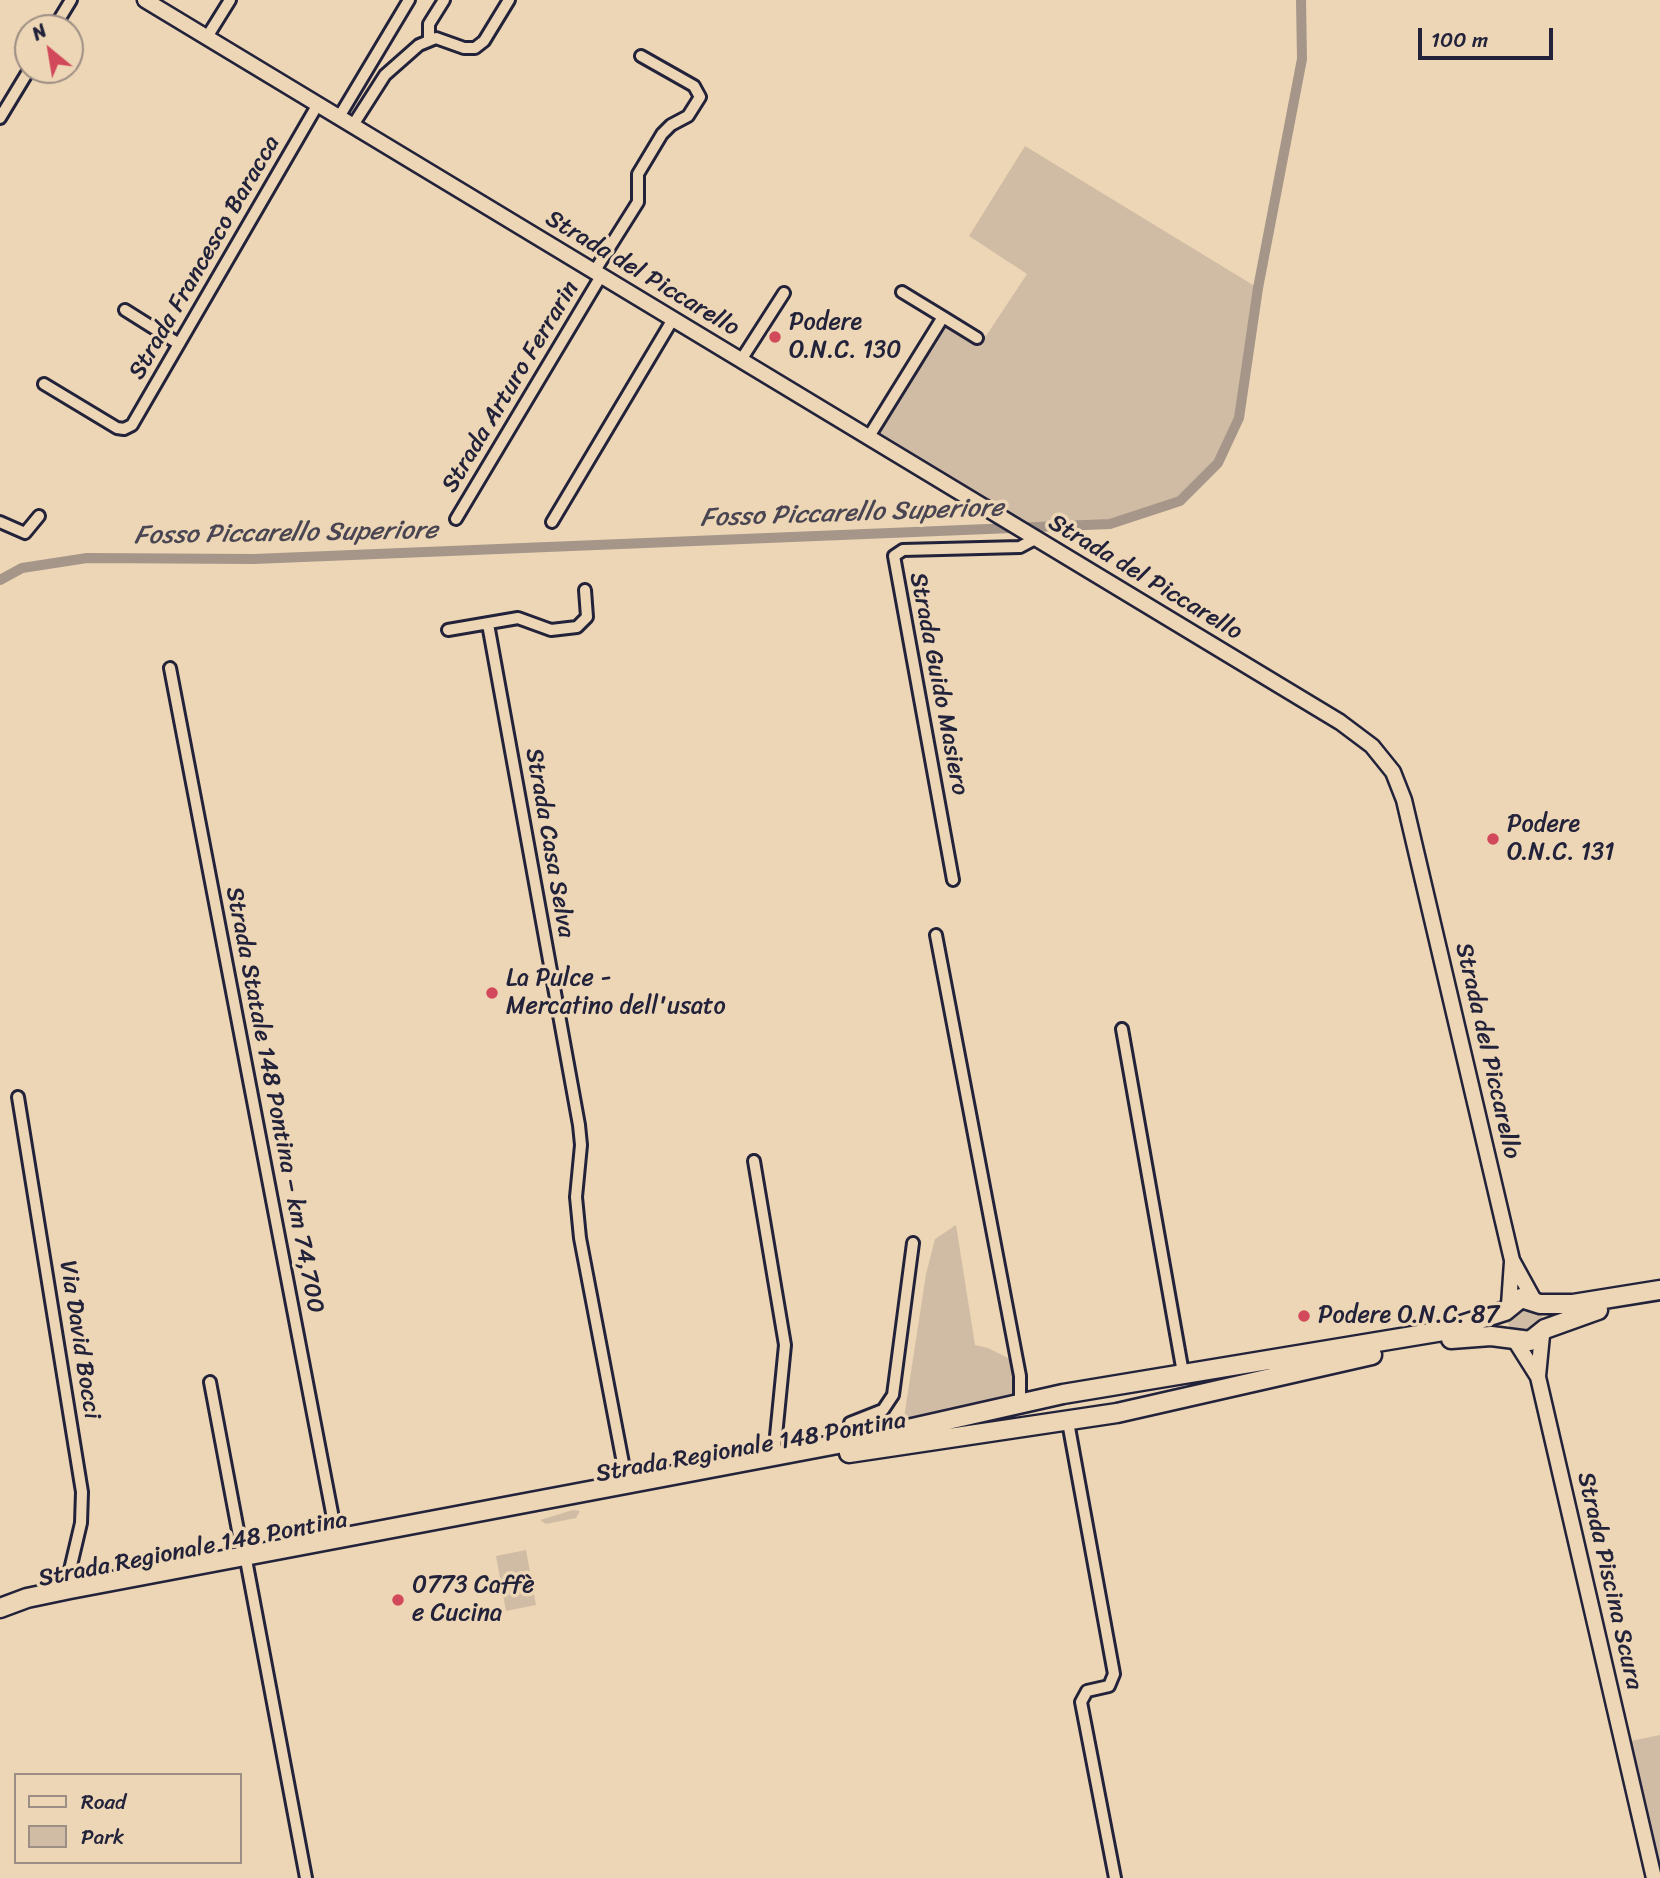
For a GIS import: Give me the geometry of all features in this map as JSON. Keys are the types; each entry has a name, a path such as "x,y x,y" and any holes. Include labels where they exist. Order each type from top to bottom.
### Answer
{"main road":[{"name":"Strada Regionale 148 Pontina","path":"0,1608 39,1605 337,1539 849,1442 1020,1402 1443,1331 1507,1308 1521,1298 1537,1302 1580,1304 1660,1290"},
{"name":"Strada Regionale 148 Pontina","path":"0,1608 27,1598 70,1589 245,1561 801,1461 1068,1422 1470,1336 1512,1337 1530,1341 1544,1332 1591,1312 1660,1299"},
{"path":"1537,1302 1547,1315 1544,1332"},
{"path":"1507,1308 1504,1325 1512,1337"}],"street":[{"path":"207,37 230,0"},
{"path":"339,117 410,0"},
{"path":"429,39 429,24 444,0"},
{"path":"353,125 385,75 429,39 439,38 467,49 475,48 484,41 509,0"},
{"name":"Strada del Piccarello","path":"152,2 1340,722 1372,746 1388,764 1401,789 1512,1260 1537,1302"},
{"name":"Strada Arturo Ferrarin","path":"456,519 638,202 637,177 662,134 688,116 700,97 694,86 641,56"},
{"path":"0,118 21,84"},
{"name":"Strada Francesco Baracca","path":"44,384 114,427 124,429 134,422 318,104"},
{"path":"902,292 977,338"},
{"path":"741,360 784,293"},
{"path":"125,310 179,344"},
{"path":"868,438 943,317"},
{"path":"552,522 673,319"},
{"path":"0,522 25,533 39,516"},
{"name":"Strada Guido Masiero","path":"953,880 894,556 903,550 1020,547 1035,539"},
{"path":"448,630 522,618 551,631 580,626 588,614 585,590"},
{"name":"Strada Casa Selva","path":"488,624 579,1125 581,1145 576,1197 580,1238 627,1484"},
{"name":"Strada Statale 148 Pontina – km 74,700","path":"170,668 337,1539"},
{"path":"936,934 1019,1372 1020,1402"},
{"path":"1122,1029 1183,1373"},
{"name":"Via David Bocci","path":"18,1097 82,1492 81,1523 69,1574 70,1589"},
{"path":"754,1161 786,1350 774,1456"},
{"path":"849,1442 850,1423 883,1410 893,1395 913,1243"},
{"name":"Strada del Piccarello","path":"1507,1308 1512,1260"},
{"name":"Strada Piscina Scura","path":"1538,1377 1544,1332"},
{"name":"Strada Piscina Scura","path":"1512,1337 1538,1377 1652,1877"},
{"path":"210,1382 306,1878"},
{"path":"1068,1422 1114,1674 1110,1686 1087,1691 1081,1702 1115,1878"}],"green space":[{"path":"1025,146 1258,288 1239,418 1218,463 1180,501 1110,524 1037,529 877,433 945,324 980,345 1027,274 969,236"},
{"path":"956,1225 975,1345 988,1348 1014,1361 1017,1396 903,1424 926,1274 935,1239"},
{"path":"1516,1305 1541,1311 1543,1322 1539,1332 1512,1332 1507,1321"},
{"path":"573,1510 580,1511 576,1518 546,1524 540,1520"},
{"path":"526,1550 536,1605 506,1611 496,1556"},
{"path":"1660,1735 1660,1875 1626,1742"}],"waterway":[{"name":"Fosso Piccarello Superiore","path":"0,580 22,568 87,558 254,559 1110,524 1180,501 1218,463 1239,418 1258,288 1302,59 1301,0"}],"place":[{"name":"Podere O.N.C. 130","path":"775,337"},
{"name":"Podere O.N.C. 131","path":"1493,839"},
{"name":"La Pulce - Mercatino dell'usato","path":"492,993"},
{"name":"Podere O.N.C. 87","path":"1304,1316"},
{"name":"0773 Caffè e Cucina","path":"398,1600"}]}
